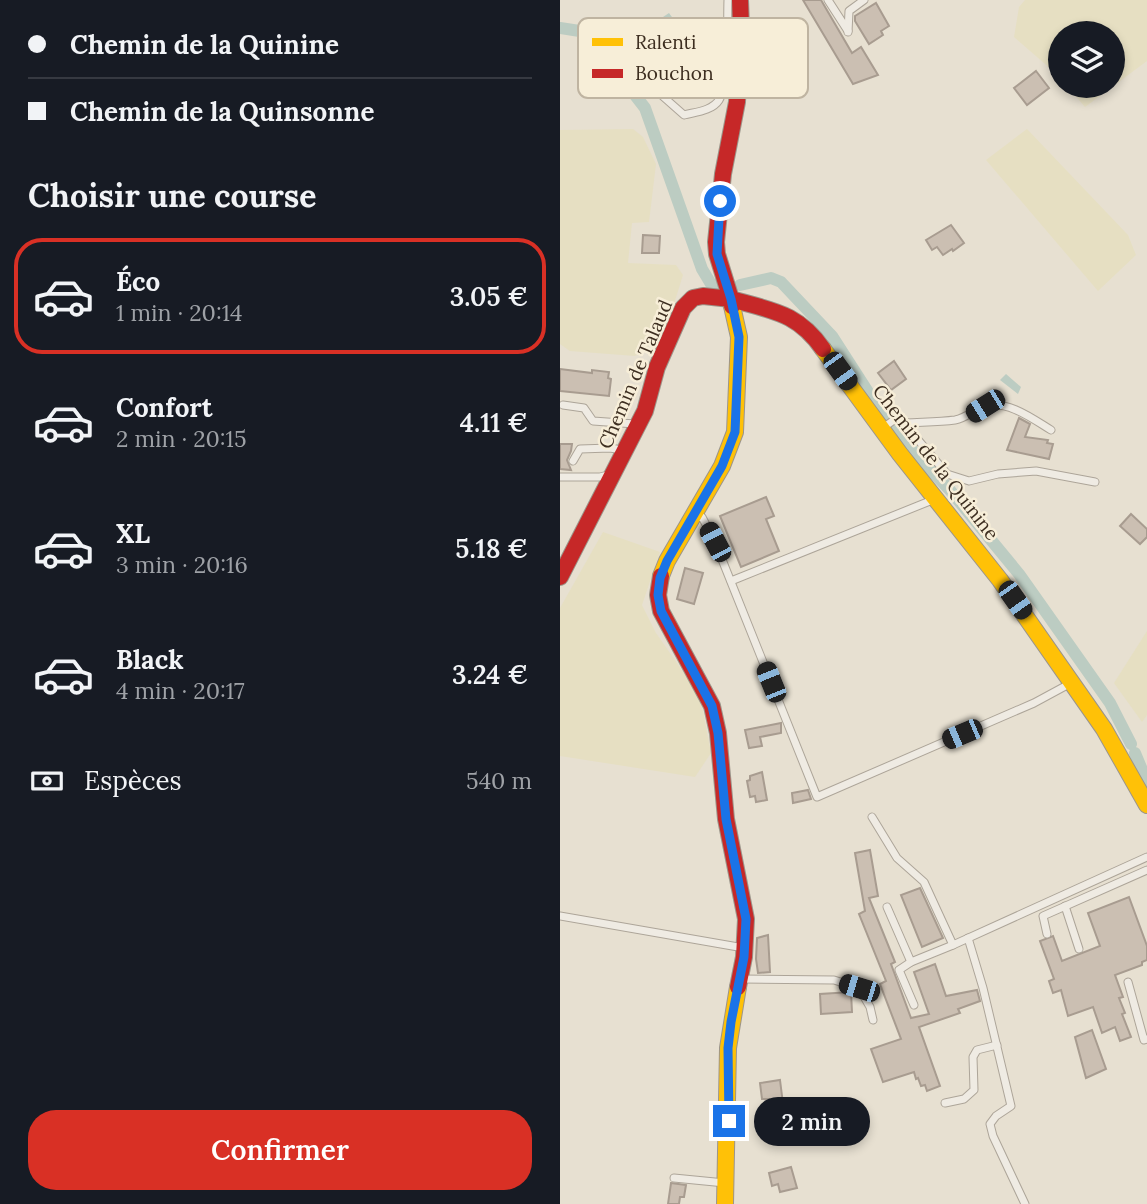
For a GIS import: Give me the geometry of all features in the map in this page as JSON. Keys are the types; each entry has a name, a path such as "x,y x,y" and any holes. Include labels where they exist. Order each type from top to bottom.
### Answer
{"street":[{"path":"740,0 741,18"},
{"path":"725,1204 728,1048 746,919 726,819 712,706 661,611 658,595 660,578 667,561 722,466 735,432 739,337 716,242 723,174 737,98"},
{"name":"Chemin de Talaud","path":"560,577 568,554 615,472 645,411 657,367 682,307 693,298 703,296 731,299"},
{"name":"Chemin de la Quinine","path":"731,299 790,316 812,332 900,454 1000,580 1104,729 1147,805"}],"lane":[{"path":"727,18 728,0"},
{"path":"828,0 848,32 849,11 864,0"},
{"path":"665,98 684,115 710,109 720,98"},
{"path":"563,405 584,408 593,421 639,424"},
{"path":"906,424 955,420 969,416 985,406 999,406 1022,412 1051,430"},
{"path":"882,428 898,419 906,424 947,474 969,481 998,474 1036,471 1095,482"},
{"path":"573,461 580,449 610,448 626,451"},
{"path":"560,477 600,477 615,472"},
{"path":"731,581 935,499"},
{"path":"692,518 702,517 715,542 817,797 1034,703 1072,683"},
{"path":"872,817 897,858 925,882 953,945"},
{"path":"914,1005 899,970 911,962 1147,857"},
{"path":"1047,934 1043,916 1147,870"},
{"path":"1065,906 1079,949"},
{"path":"887,907 911,962"},
{"path":"560,916 744,948"},
{"path":"968,938 983,988 1011,1106 996,1115 990,1125 1025,1204"},
{"path":"739,979 834,980 859,988 870,1007 873,1020"},
{"path":"1128,982 1144,1040 1147,1039"},
{"path":"945,1103 964,1099 974,1090 973,1057 977,1050 996,1045"},
{"path":"674,1178 726,1183"}],"shaded area":[{"path":"1025,0 1147,0 1147,61 1125,77 1125,21 1048,21 1048,67 1014,37 1019,7"},
{"path":"1077,98 1097,98 1085,107"},
{"path":"633,129 643,137 656,164 649,222 632,223 628,263 676,265 683,275 669,320 654,342 635,356 570,351 560,344 560,130"},
{"path":"1027,129 1128,235 1136,255 1098,291 986,160"},
{"path":"1006,374 1021,387 1018,394 1000,380"},
{"path":"603,532 660,552 642,605 656,633 700,696 711,753 695,777 560,756 560,608"},
{"path":"1147,631 1147,715 1142,722 1114,683"}],"building":[{"path":"803,0 821,0 852,53 861,47 878,75 853,84"},
{"path":"876,3 889,26 881,31 883,35 869,44 855,21 855,16"},
{"path":"1036,71 1048,87 1027,105 1014,88"},
{"path":"951,225 964,243 943,255 937,247 932,250 926,240"},
{"path":"643,235 660,236 659,253 642,253"},
{"path":"894,361 906,379 891,390 878,373"},
{"path":"560,369 609,372 609,396 560,391"},
{"path":"1019,418 1030,424 1025,437 1048,440 1047,443 1053,444 1049,459 1007,450"},
{"path":"560,444 572,444 567,460 571,470 560,469"},
{"path":"766,497 774,516 766,519 779,551 741,567 720,516"},
{"path":"1131,514 1147,529 1147,537 1140,544 1120,526"},
{"path":"685,568 703,573 694,604 677,599"},
{"path":"781,723 781,733 760,737 762,746 749,748 745,730"},
{"path":"762,772 767,800 756,802 755,796 750,797 747,781 750,776"},
{"path":"808,790 811,799 793,803 792,793"},
{"path":"870,850 878,896 869,898 895,962 891,964 911,1018 929,1014 914,972 935,964 946,996 977,990 980,1001 958,1009 960,1013 919,1027 940,1086 927,1091 925,1085 921,1086 918,1078 916,1079 914,1072 883,1082 871,1049 901,1039 880,984 886,981 859,914 865,911 855,853"},
{"path":"920,888 943,938 922,947 901,895"},
{"path":"1129,897 1147,946 1147,960 1142,962 1142,965 1115,975 1123,997 1119,998 1125,1013 1122,1014 1131,1037 1120,1041 1115,1027 1102,1033 1093,1007 1068,1016 1061,990 1053,993 1049,981 1054,979 1040,941 1053,936 1062,961 1100,946 1088,913"},
{"path":"768,935 770,972 758,973 757,938"},
{"path":"851,992 852,1012 821,1014 820,994"},
{"path":"1092,1030 1106,1069 1086,1078 1075,1037"},
{"path":"780,1080 783,1104 770,1107 769,1099 762,1099 760,1083"},
{"path":"802,1118 803,1141 792,1141 790,1119"},
{"path":"791,1167 797,1188 780,1192 778,1184 772,1186 769,1173"},
{"path":"671,1183 686,1185 684,1197 680,1197 679,1204 668,1204"}],"waterway":[{"path":"560,28 578,31"},
{"path":"637,98 645,108 702,269 711,284 724,289"},
{"path":"740,285 771,278 781,282 832,336 886,420"},
{"path":"891,428 949,489 1019,574 1110,703 1131,744"},
{"path":"1135,753 1147,782"}],"traffic: slow":[{"path":"661,576 722,466 735,432 739,337 732,306"},
{"path":"823,349 900,454 1000,580 1104,729 1147,805"},
{"path":"725,1204 728,1048 738,987"}],"traffic: jam":[{"path":"740,0 741,18"},
{"path":"737,98 723,174 716,242 731,299 771,310 793,320 823,349"},
{"path":"560,577 645,411 657,367 683,308 693,298 703,296 731,299 732,306"},
{"path":"661,576 658,595 661,611 712,706 718,733 726,819 746,919 744,957 738,987"}],"route":[{"path":"720,201 717,254 739,337 735,432 722,466 667,561 660,578 658,595 661,611 712,706 718,733 726,819 746,919 744,957 728,1048 729,1121"}]}
